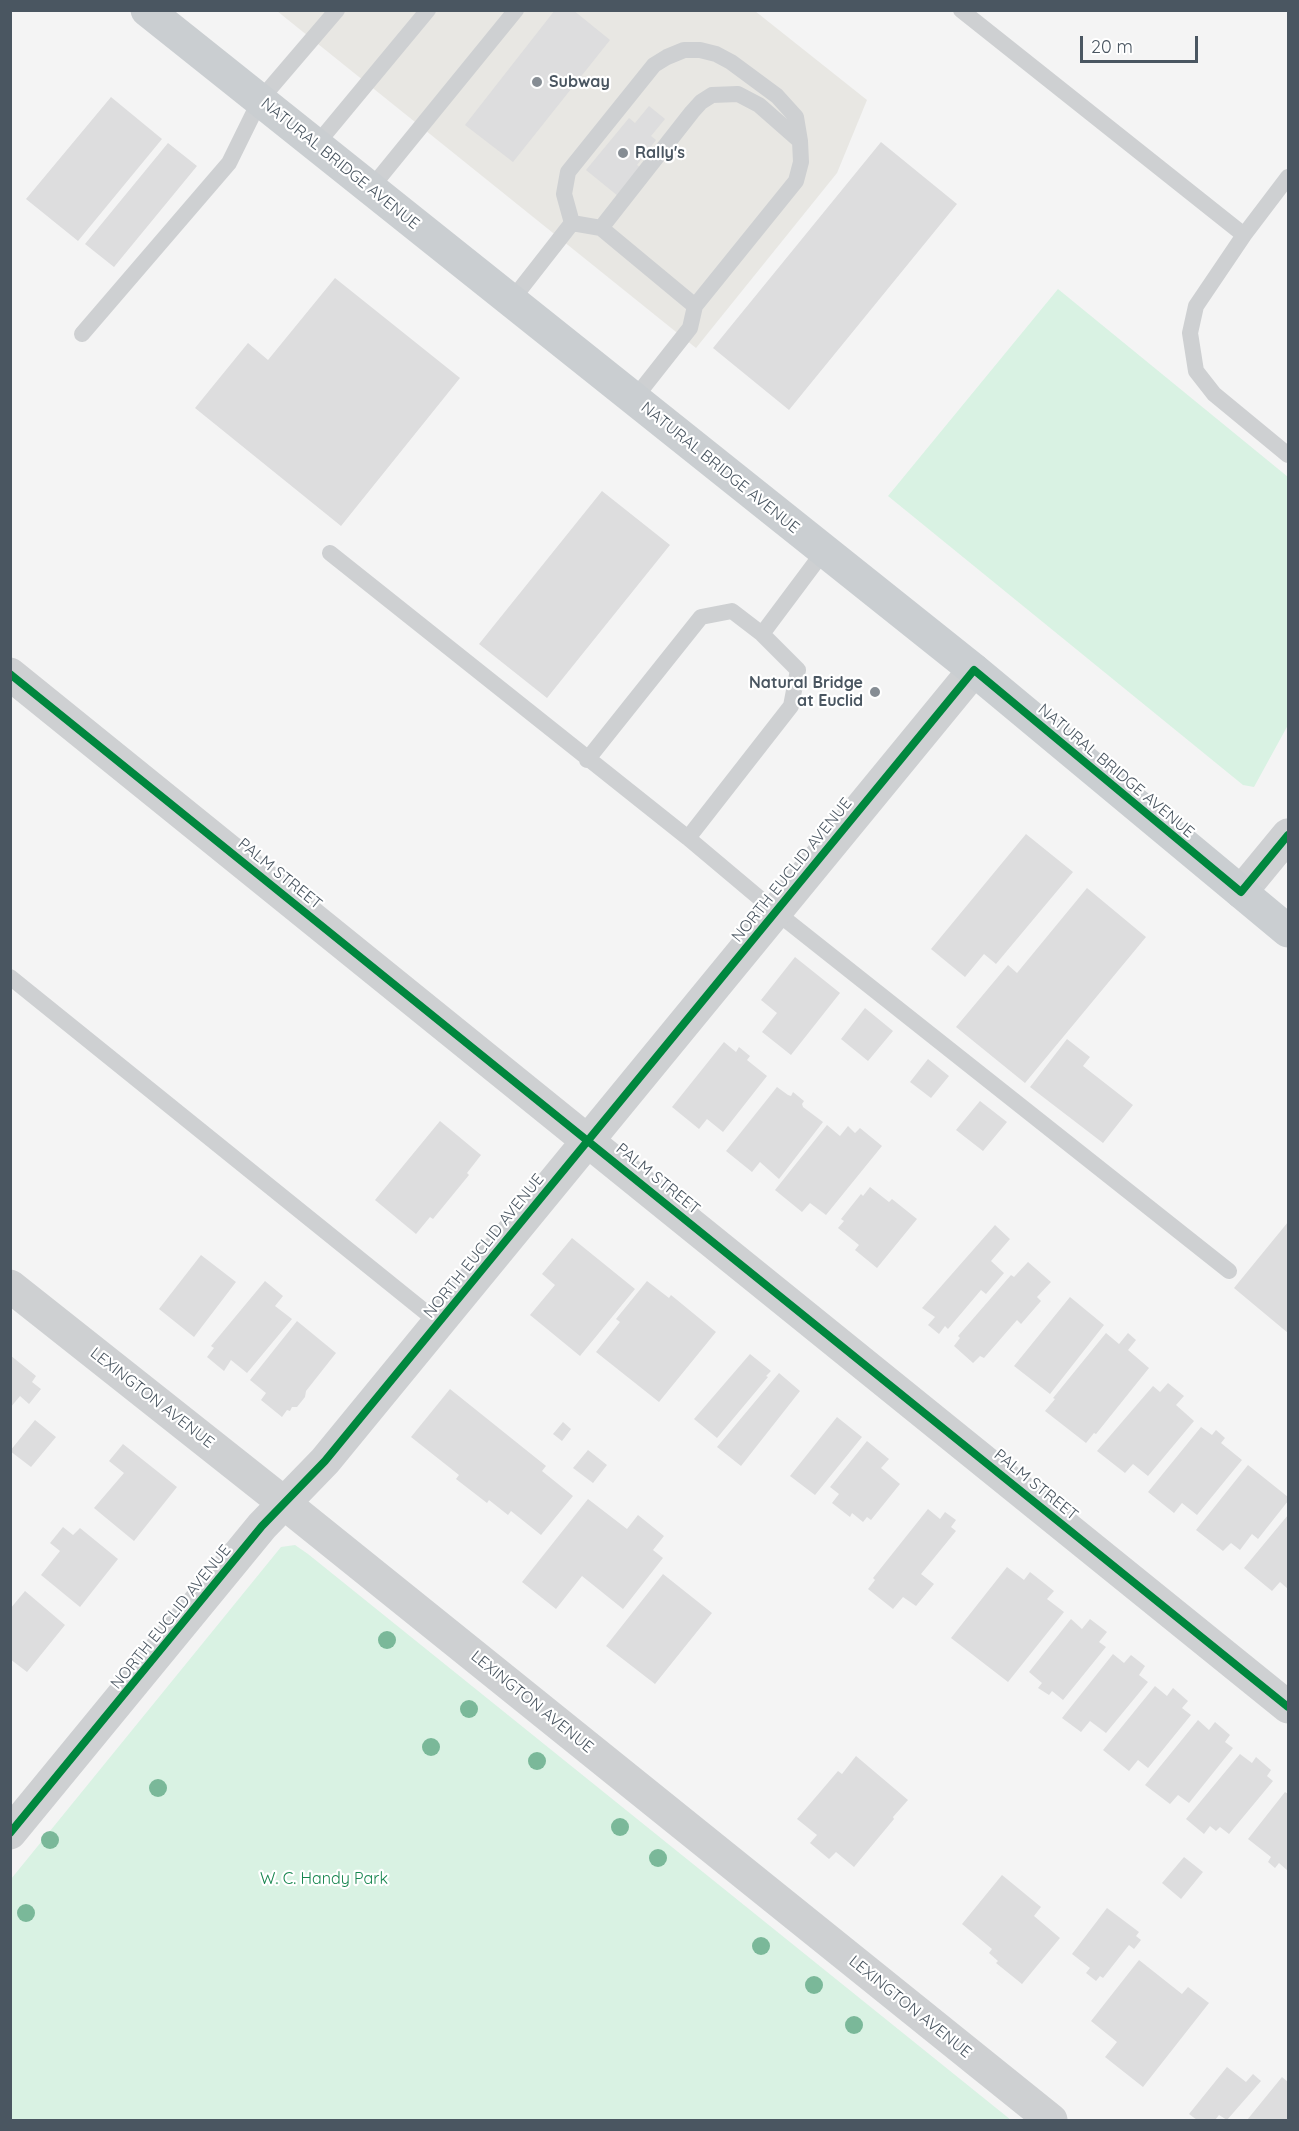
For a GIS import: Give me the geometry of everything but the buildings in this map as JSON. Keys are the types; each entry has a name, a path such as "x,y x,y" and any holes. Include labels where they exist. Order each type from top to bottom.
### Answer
{"main road":[{"name":"NATURAL BRIDGE AVENUE","path":"147,10 974,670 1288,931"}],"street":[{"name":"NORTH EUCLID AVENUE","path":"10,1833 262,1526 325,1461 974,670"},
{"name":"PALM STREET","path":"10,674 1288,1707"},
{"path":"1241,892 1288,835"},
{"name":"LEXINGTON AVENUE","path":"10,1286 284,1503 1051,2121"}],"lane":[{"path":"82,334 229,163 260,100 337,10"},
{"path":"316,145 428,10"},
{"path":"371,188 516,10"},
{"path":"961,10 1245,235"},
{"path":"572,223 564,194 568,172 654,65 667,57 684,50 700,50 716,54 731,62 777,96 795,117 801,162 796,181 695,306 690,328 634,399"},
{"path":"601,228 692,112 712,95 738,94 759,105 800,141"},
{"path":"1288,177 1196,306 1190,333 1196,371 1214,394 1288,455"},
{"path":"572,223 601,228 695,306"},
{"path":"512,301 572,223"},
{"path":"762,634 824,551"},
{"path":"330,552 587,760 688,838 776,912 1229,1270"},
{"path":"587,760 701,617 732,611 762,634 798,670 791,706 688,838"},
{"path":"10,977 439,1323"}],"shaded area":[{"path":"277,11 755,11 867,100 837,173 696,348"}],"green space":[{"path":"1058,289 1288,477 1288,725 1254,787 1243,785 888,496"},
{"name":"W. C. Handy Park","path":"295,1545 1011,2120 11,2120 11,1879 281,1547"}],"cycle path":[{"path":"10,1833 262,1526 325,1461 974,670 1241,892 1288,835"},
{"path":"10,674 1288,1707"}],"place":[{"name":"Subway","path":"537,82"},
{"name":"Rally's","path":"623,153"},
{"name":"Natural Bridge at Euclid","path":"875,692"}]}
